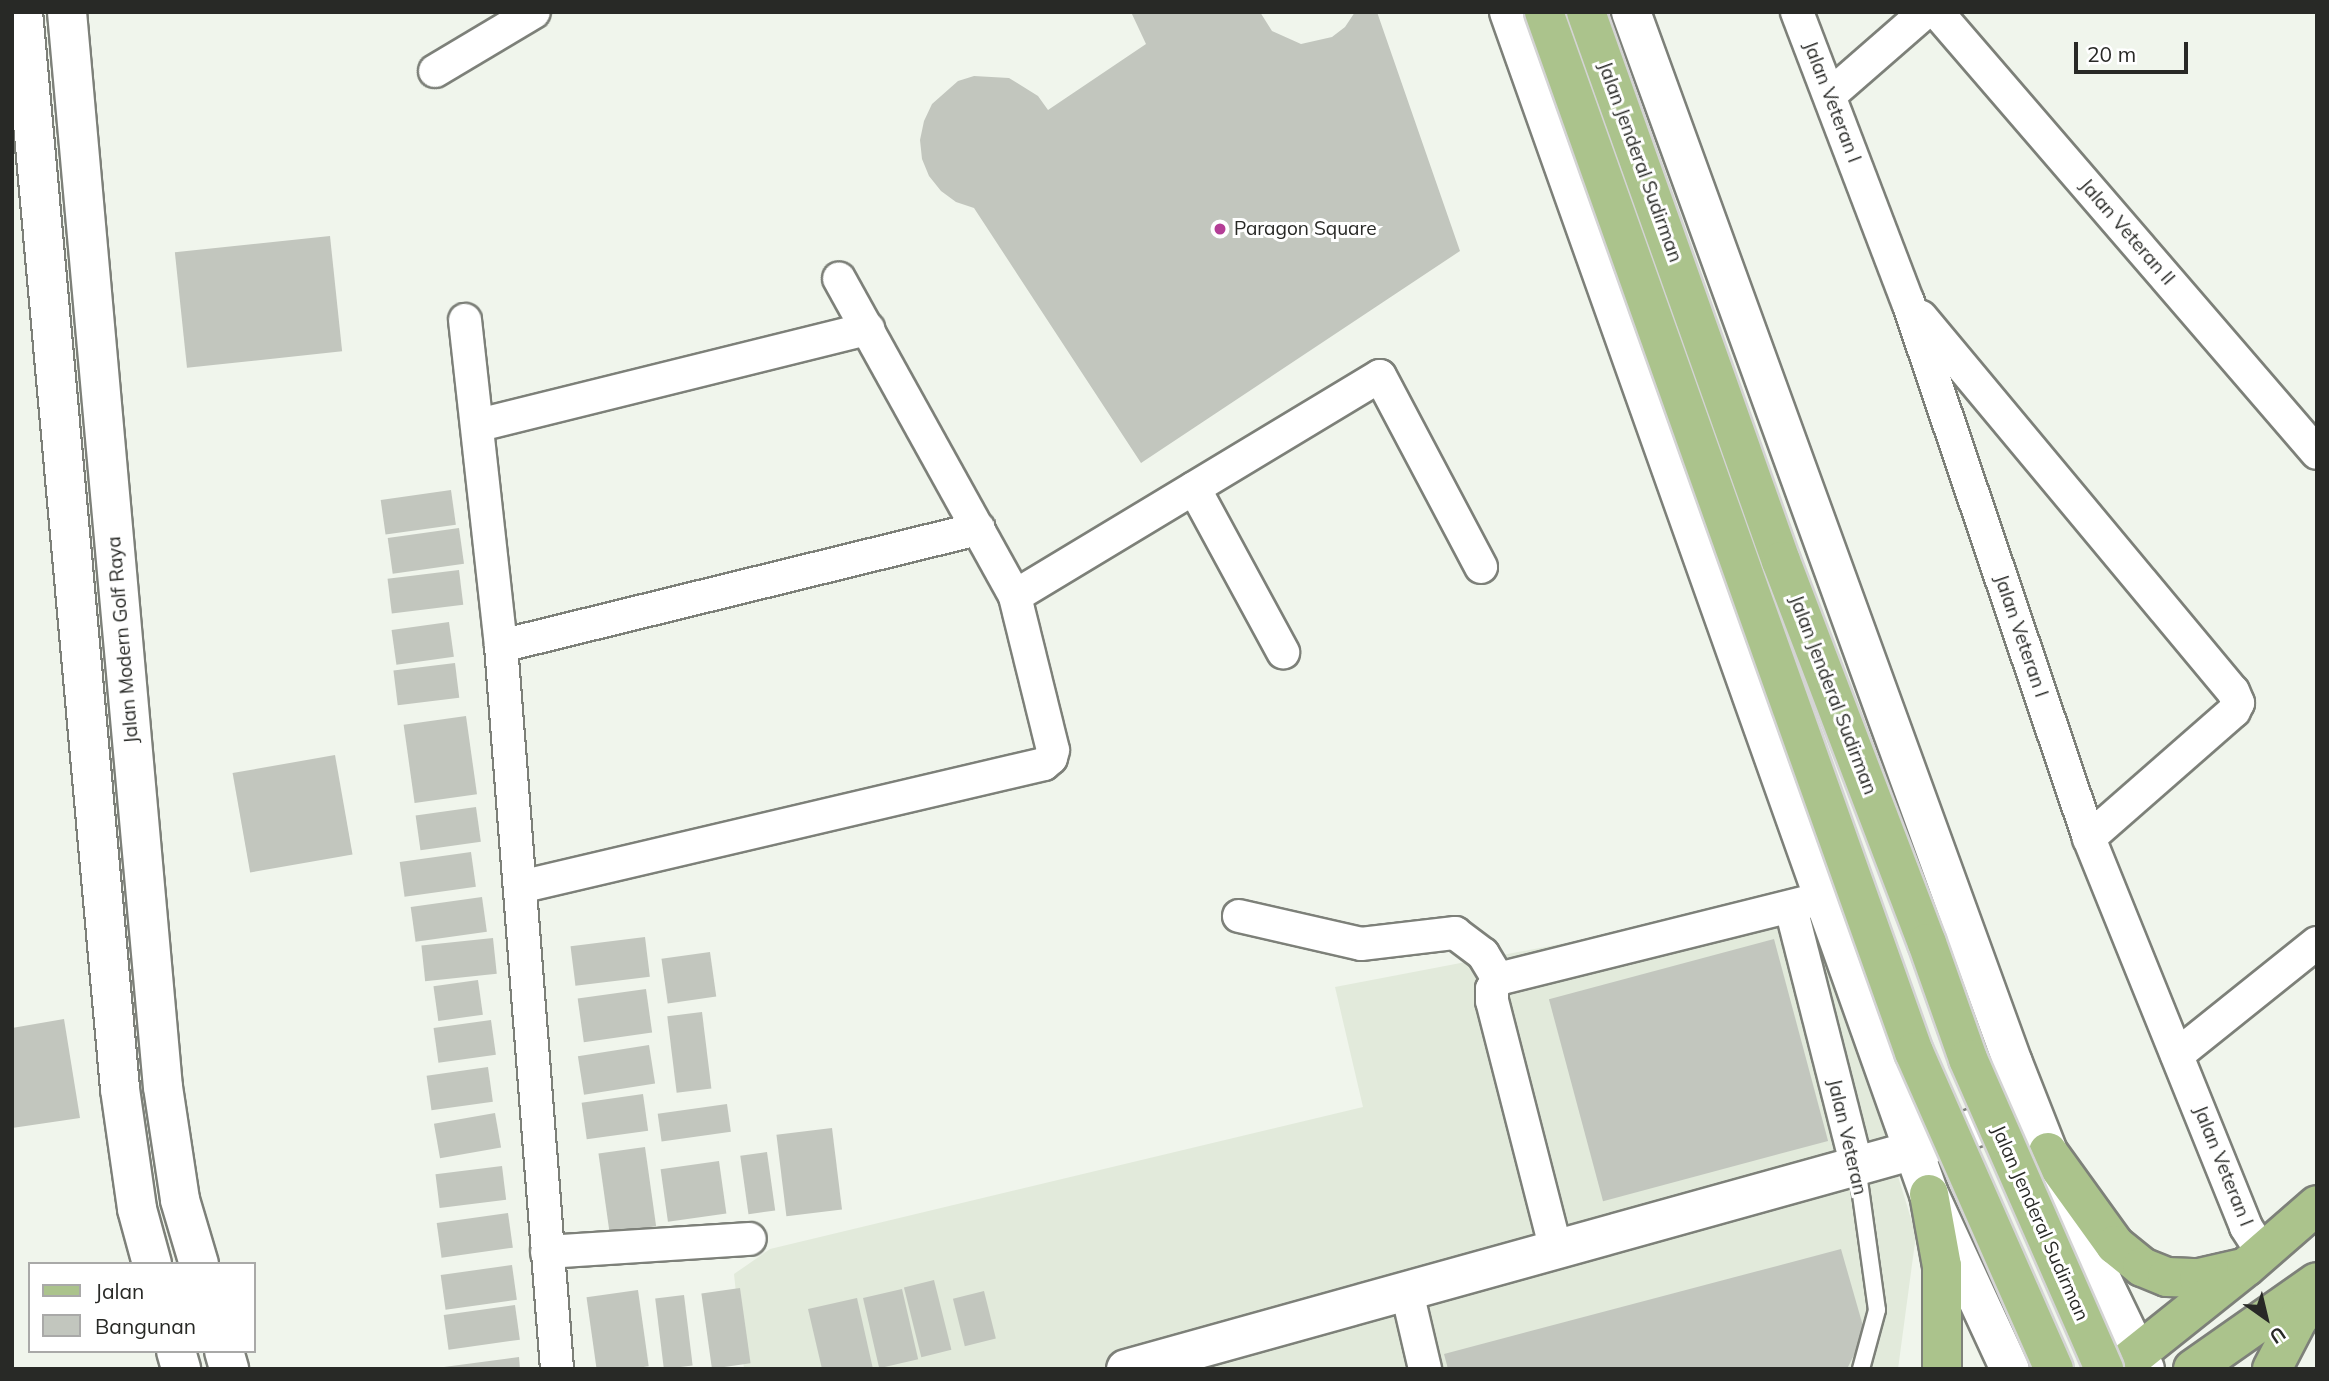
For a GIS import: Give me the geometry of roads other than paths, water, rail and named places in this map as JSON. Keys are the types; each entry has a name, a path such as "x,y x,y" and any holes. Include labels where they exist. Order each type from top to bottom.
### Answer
{"main road":[{"name":"Jalan Jenderal Sudirman","path":"1544,12 1914,1052 2054,1369"},
{"name":"Jalan Jenderal Sudirman","path":"1586,12 1781,561 1927,943 1968,1059 2126,1365"},
{"path":"2048,1152 2115,1245 2142,1267 2168,1277 2199,1278 2255,1260"},
{"path":"1929,1195 1942,1266 1942,1369"},
{"path":"2126,1365 2255,1260 2317,1205"},
{"path":"2193,1369 2317,1282"},
{"path":"2272,1369 2298,1319 2317,1294"}],"street":[{"path":"23,12 120,1089 137,1209 151,1262"},
{"name":"Jalan Modern Golf Raya","path":"67,12 163,1087 180,1200 198,1262"},
{"path":"435,71 534,12"},
{"path":"1508,12 1807,903 1914,1150 1929,1195 2010,1369"},
{"name":"Jalan Jenderal Sudirman","path":"1631,12 2030,1107 2084,1243 2126,1365"},
{"name":"Jalan Veteran I","path":"1797,12 1908,302 2089,838 2246,1227 2255,1260"},
{"path":"1830,95 1925,12"},
{"name":"Jalan Veteran II","path":"1937,12 2317,453"},
{"path":"520,887 1044,764 1051,758 1053,750 1015,596 839,278"},
{"path":"1908,302 2233,691 2238,703 2234,711 2089,838"},
{"path":"465,320 479,425 501,646 557,1369"},
{"path":"479,425 868,329"},
{"path":"1015,596 1380,376 1482,568"},
{"path":"1194,488 1283,652"},
{"path":"501,646 979,529"},
{"path":"1556,1250 1492,1001 1492,989 1498,979 1807,903"},
{"name":"Jalan Veteran","path":"1807,903 1857,1166"},
{"path":"1240,916 1361,944 1455,933 1483,954 1498,979"},
{"path":"2177,1055 2317,943"},
{"path":"1126,1369 1914,1150 2030,1107"},
{"path":"547,1252 750,1239"},
{"path":"1407,1292 1426,1369"}],"lane":[{"name":"Jalan Veteran","path":"1857,1166 1877,1310 1861,1369"}],"place":[{"name":"Paragon Square","path":"1220,229"}]}
